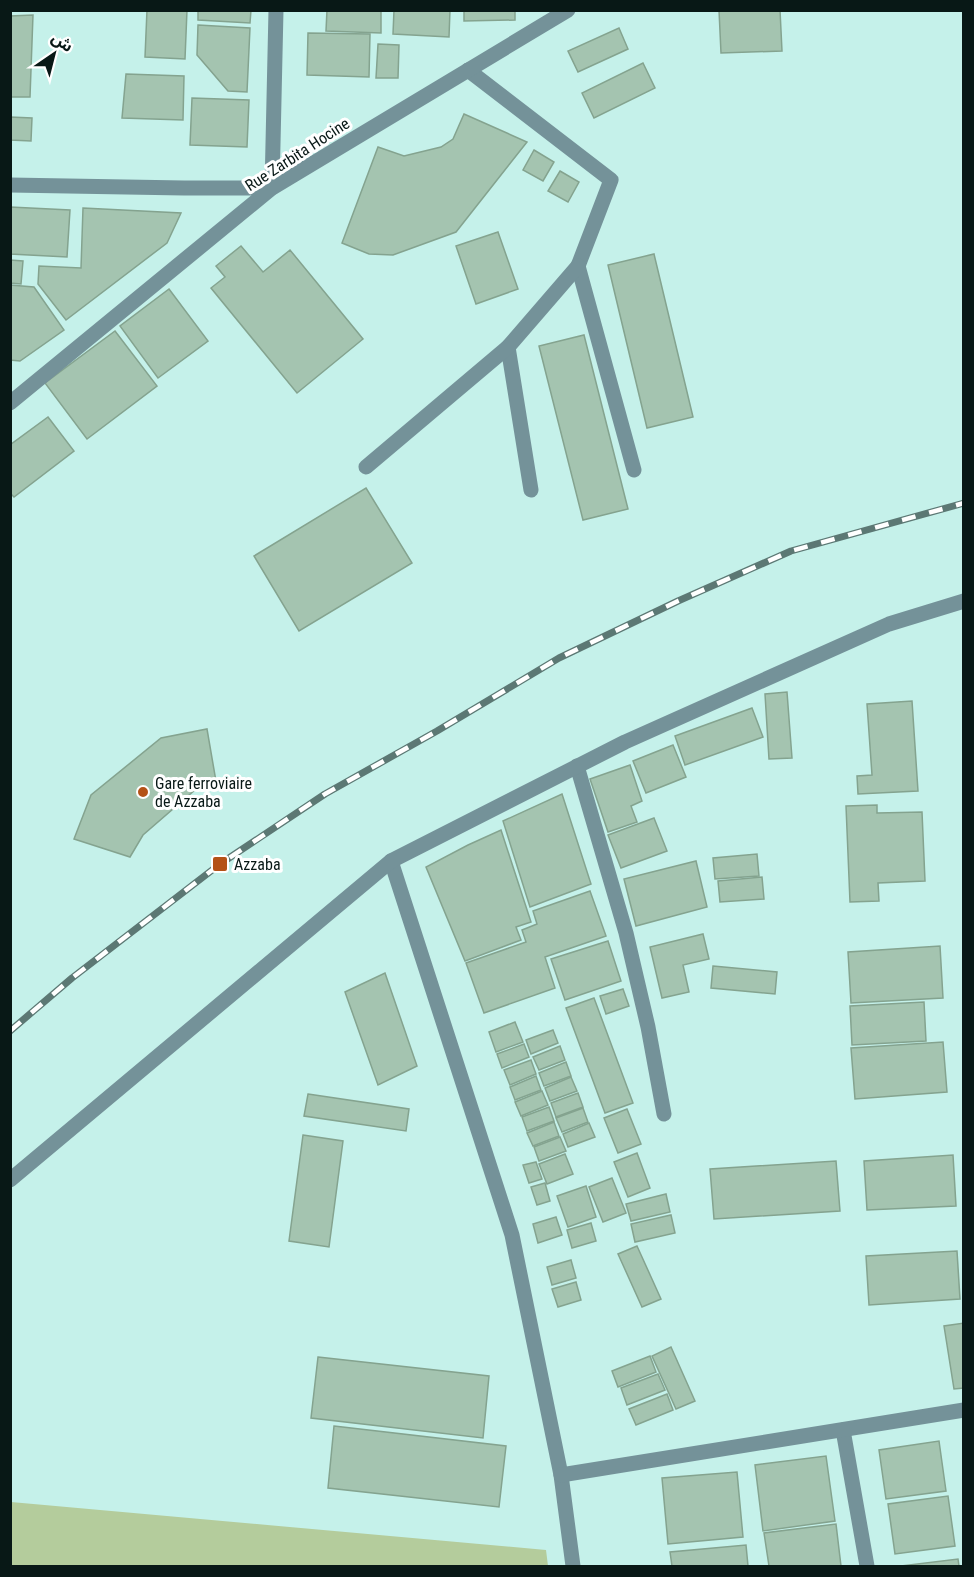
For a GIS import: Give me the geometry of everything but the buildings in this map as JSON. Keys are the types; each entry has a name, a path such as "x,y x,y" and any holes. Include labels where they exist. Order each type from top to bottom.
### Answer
{"street":[{"path":"10,185 272,188 276,10"},
{"name":"Rue Zarbita Hocine","path":"10,403 272,188 568,10"},
{"path":"366,467 508,347 578,266 611,180 468,70"},
{"path":"578,266 634,470"},
{"path":"508,347 531,490"},
{"path":"10,1180 390,861 636,737 889,624 963,601"},
{"path":"577,766 626,933 648,1027 664,1114"},
{"path":"390,861 512,1235 561,1475 573,1566"},
{"path":"561,1475 963,1410"},
{"path":"843,1430 867,1566"}],"green space":[{"path":"11,1502 546,1550 548,1566 11,1566"}],"railway":[{"path":"10,1031 72,978 220,864 325,794 437,731 559,658 678,601 791,551 964,503"}],"place":[{"name":"Gare ferroviaire de Azzaba","path":"143,792"},
{"name":"Azzaba","path":"220,864"}]}
